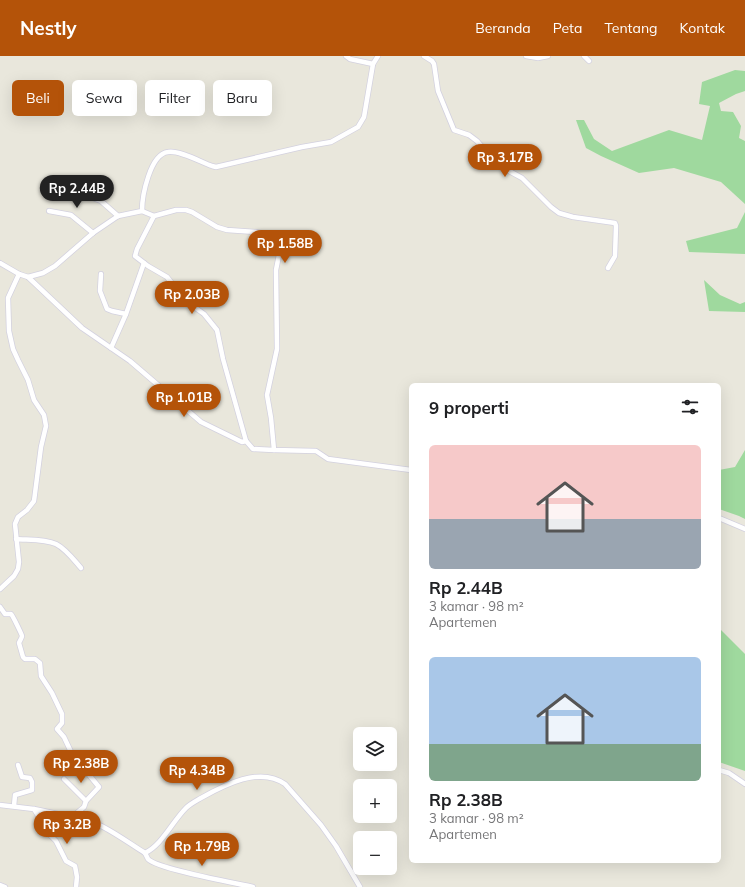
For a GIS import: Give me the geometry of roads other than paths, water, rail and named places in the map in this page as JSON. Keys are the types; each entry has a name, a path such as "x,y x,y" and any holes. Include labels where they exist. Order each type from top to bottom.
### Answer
{"street":[{"path":"346,56 350,59 373,64"},
{"path":"142,211 145,189 155,161 159,156 168,152 181,154 216,167 302,147 331,142 358,127 364,117 373,64 378,56"},
{"path":"424,56 434,64 438,91 454,130 469,135 477,141 497,164 522,178 559,213 568,216 615,223 615,256 608,268"},
{"path":"526,56 538,58 548,56"},
{"path":"584,56 589,61"},
{"path":"70,188 80,189 86,196 101,201 118,216"},
{"path":"28,277 43,273 55,266 93,233 118,216 142,211 154,216 176,210 186,210 217,227 227,230 256,232 281,237 284,239 285,242 280,250 276,270 277,349 267,395 274,450"},
{"path":"49,211 71,215 93,233"},
{"path":"154,216 135,253 135,256 167,277 186,301 204,314 217,330 223,359 246,441 253,449 316,451 328,459 409,470"},
{"path":"0,263 19,274 28,277 82,328 130,362 201,422 242,442 246,441"},
{"path":"111,348 126,314 144,263"},
{"path":"0,589 14,576 18,569 19,562 16,539 16,520 34,501 41,447 46,426 44,415 34,400 28,380 13,348 9,331 8,298 19,274"},
{"path":"101,274 100,291 107,309 126,314"},
{"path":"721,519 745,529"},
{"path":"16,539 44,541 57,545 81,568"},
{"path":"0,607 5,614 12,614 17,628 22,634 19,643 25,659 35,659 40,663 41,676 52,693 62,714 62,724 57,729 58,731 64,737 72,754 99,787 86,801 84,807 72,817"},
{"path":"14,806 15,795 32,790 30,778 22,776 18,765"},
{"path":"721,771 729,773 745,784"},
{"path":"145,853 152,850 158,844 187,807 213,791 231,783 252,778 270,778 285,784 321,825 336,846 358,886"},
{"path":"64,779 86,801"},
{"path":"0,805 34,809 80,818 101,827 145,853 148,859 160,865 253,887"},
{"path":"34,809 50,835 56,841 66,861 75,866 77,877 76,887"},
{"path":"0,885 5,887"}]}
